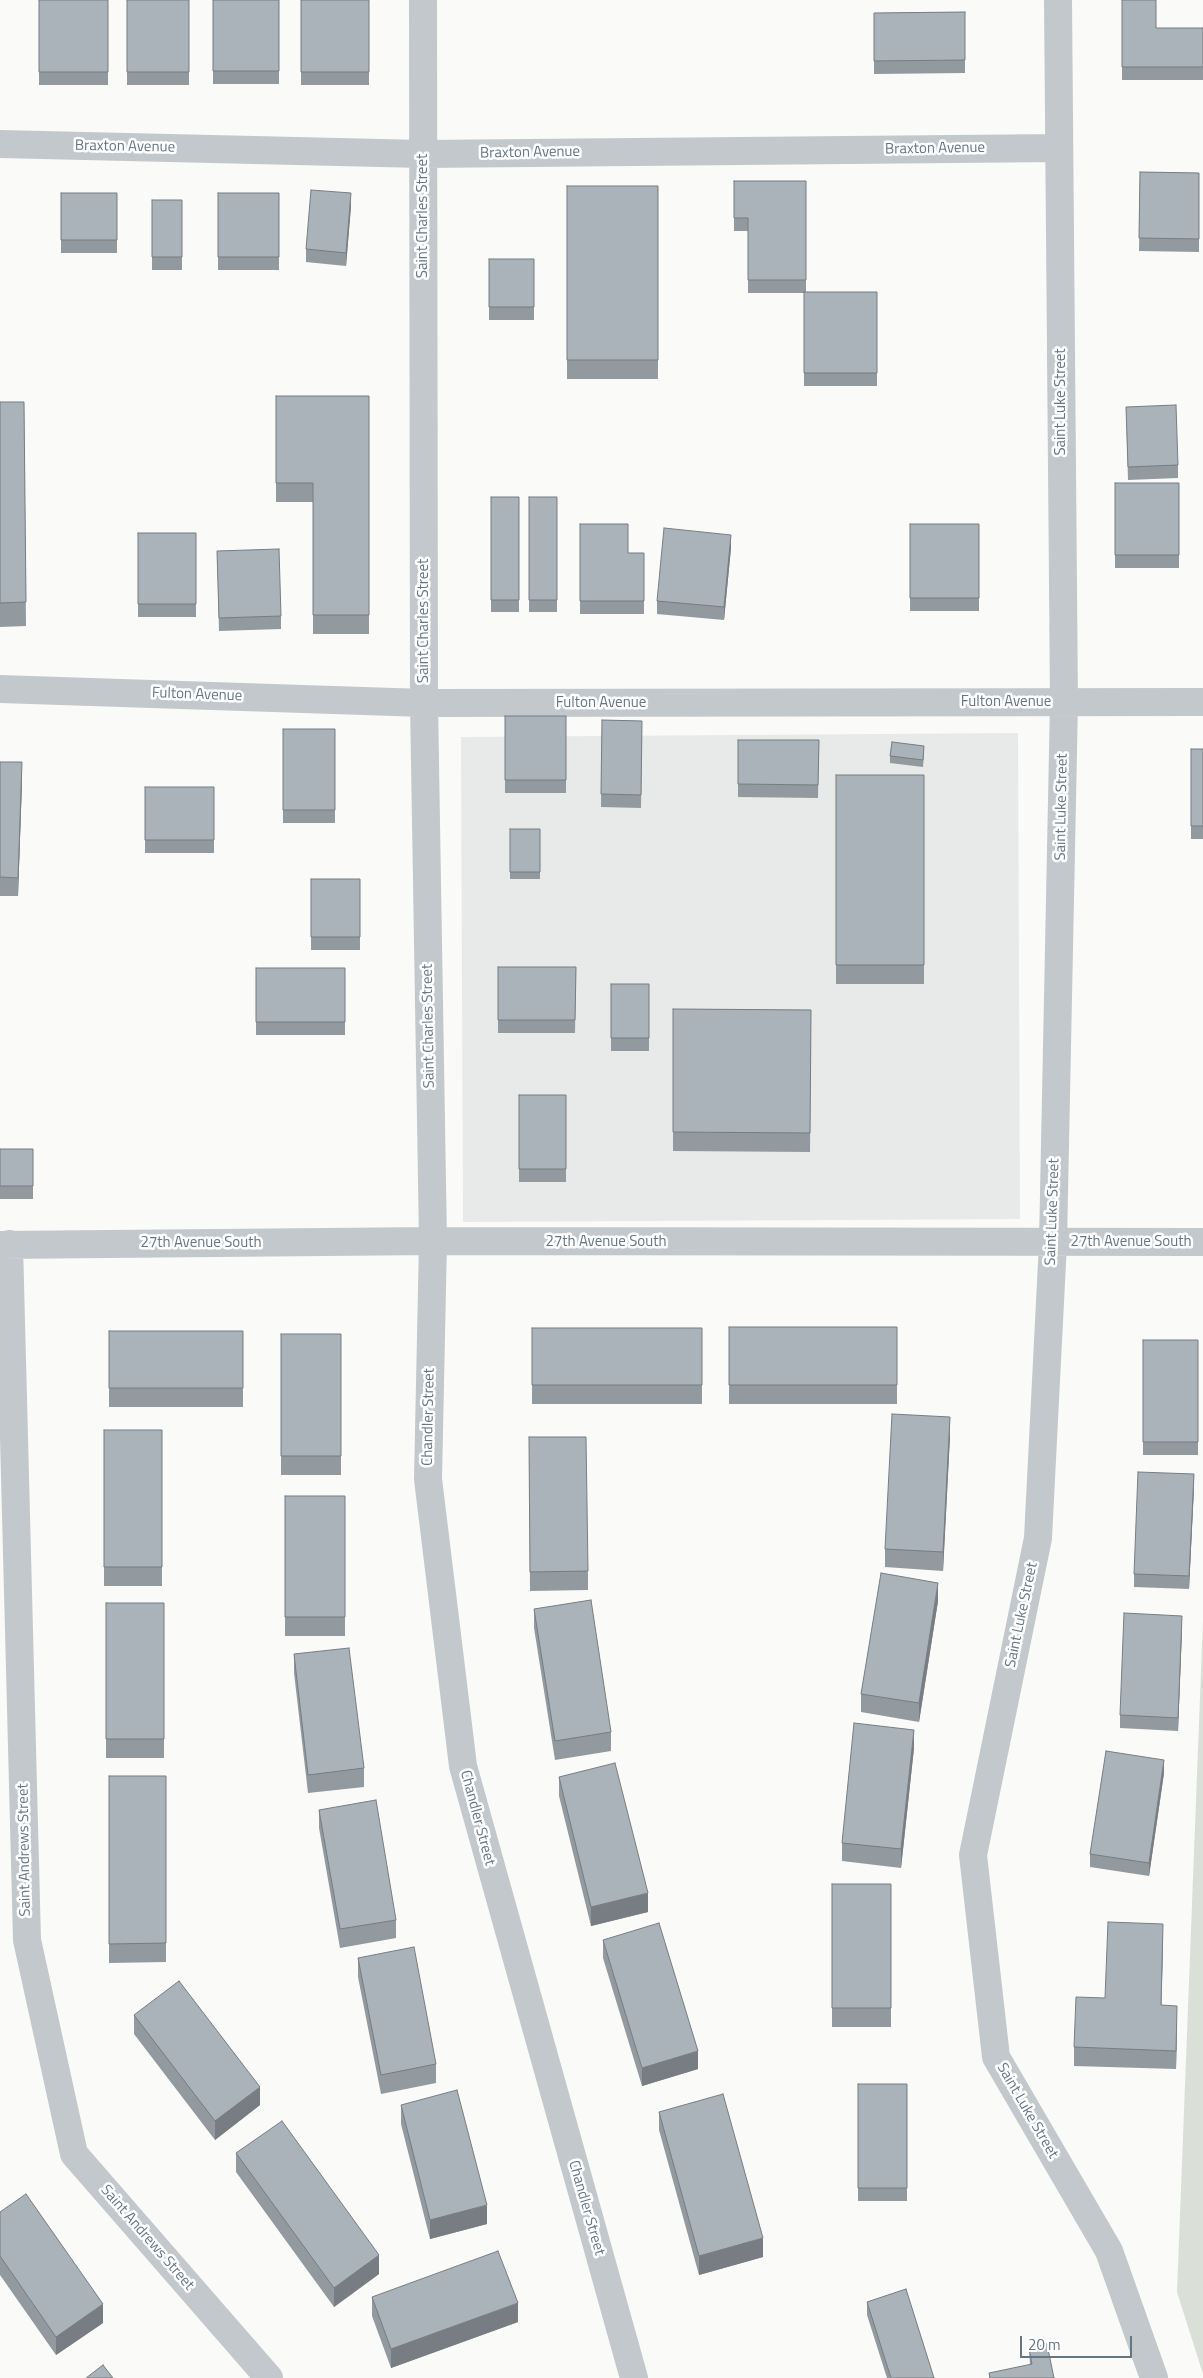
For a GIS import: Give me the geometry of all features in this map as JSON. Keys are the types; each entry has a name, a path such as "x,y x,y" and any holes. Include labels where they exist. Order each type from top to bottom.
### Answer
{"street":[{"name":"Saint Charles Street","path":"423,0 424,703 432,1241"},
{"name":"Saint Luke Street","path":"1058,0 1064,702 1053,1243 1038,1538 973,1855 996,2057 1110,2251 1154,2378"},
{"name":"Braxton Avenue","path":"0,144 423,154 1060,148"},
{"name":"Fulton Avenue","path":"0,689 424,703 1203,702"},
{"name":"27th Avenue South","path":"5,1244 432,1241 1203,1242"},
{"name":"Chandler Street","path":"432,1241 428,1479 462,1766 634,2378"},
{"name":"Saint Andrews Street","path":"5,1244 27,1940 74,2154 269,2378"}],"shaded area":[{"path":"1018,733 1020,1219 463,1222 461,737"},
{"path":"1203,1620 1203,2374 1177,2292"}],"building":[{"path":"39,0 108,0 108,72 39,72"},
{"path":"127,0 189,0 189,72 127,72"},
{"path":"213,0 279,0 279,71 213,71"},
{"path":"301,0 369,0 369,72 301,72"},
{"path":"1122,0 1156,0 1156,28 1203,28 1203,67 1122,67"},
{"path":"965,12 965,60 874,61 874,13"},
{"path":"1140,172 1199,173 1199,239 1139,238"},
{"path":"734,181 806,181 806,280 748,280 748,218 734,218"},
{"path":"567,186 658,186 658,360 567,360"},
{"path":"311,190 351,193 346,253 306,249"},
{"path":"61,193 117,193 117,240 61,240"},
{"path":"218,193 279,193 279,257 218,257"},
{"path":"152,200 182,200 182,257 152,257"},
{"path":"489,259 534,259 534,307 489,307"},
{"path":"804,292 877,292 877,373 804,373"},
{"path":"276,396 369,396 369,615 313,615 313,483 276,483"},
{"path":"0,402 24,402 26,602 0,603"},
{"path":"1176,405 1178,465 1128,467 1126,407"},
{"path":"1115,483 1179,483 1179,555 1115,555"},
{"path":"491,497 519,497 519,600 491,600"},
{"path":"529,497 557,497 557,600 529,600"},
{"path":"580,524 628,524 628,553 644,553 644,601 580,601"},
{"path":"910,524 979,524 979,598 910,598"},
{"path":"664,528 731,535 724,607 657,601"},
{"path":"138,533 196,533 196,604 138,604"},
{"path":"279,549 281,616 219,618 217,551"},
{"path":"505,716 566,716 566,780 505,780"},
{"path":"602,720 642,721 641,795 601,794"},
{"path":"283,729 335,729 335,810 283,810"},
{"path":"738,740 819,740 818,785 738,784"},
{"path":"892,742 924,746 923,760 890,756"},
{"path":"1191,749 1203,749 1203,826 1191,826"},
{"path":"0,762 22,762 18,878 0,877"},
{"path":"836,775 924,775 924,965 836,965"},
{"path":"145,787 214,787 214,840 145,840"},
{"path":"510,829 540,829 540,872 510,872"},
{"path":"311,879 360,879 360,937 311,937"},
{"path":"498,967 576,967 575,1020 498,1020"},
{"path":"256,968 345,968 345,1022 256,1022"},
{"path":"611,984 649,984 649,1038 611,1038"},
{"path":"673,1009 811,1010 810,1133 673,1132"},
{"path":"519,1095 566,1095 566,1169 519,1169"},
{"path":"0,1149 33,1149 33,1186 0,1186"},
{"path":"729,1327 897,1327 897,1385 729,1385"},
{"path":"532,1328 702,1328 702,1385 532,1385"},
{"path":"109,1331 243,1331 243,1388 109,1388"},
{"path":"281,1334 341,1334 341,1456 281,1456"},
{"path":"1143,1340 1198,1340 1198,1442 1143,1442"},
{"path":"892,1414 950,1417 943,1552 885,1549"},
{"path":"104,1430 162,1430 162,1567 104,1567"},
{"path":"529,1437 586,1437 588,1571 530,1572"},
{"path":"1138,1472 1194,1474 1189,1576 1134,1574"},
{"path":"285,1496 345,1496 345,1617 285,1617"},
{"path":"881,1573 938,1583 919,1703 861,1694"},
{"path":"591,1600 611,1732 555,1741 534,1609"},
{"path":"106,1603 164,1603 164,1739 106,1739"},
{"path":"1124,1613 1182,1616 1178,1718 1120,1715"},
{"path":"349,1648 364,1768 308,1775 294,1654"},
{"path":"854,1723 914,1730 901,1849 842,1843"},
{"path":"1106,1751 1164,1760 1149,1863 1090,1854"},
{"path":"615,1763 648,1893 591,1907 559,1777"},
{"path":"109,1776 166,1776 166,1943 109,1944"},
{"path":"376,1800 396,1920 340,1929 319,1810"},
{"path":"832,1884 891,1884 891,2008 832,2008"},
{"path":"1108,1922 1163,1924 1161,2005 1177,2006 1176,2051 1074,2047 1076,1997 1105,1998"},
{"path":"659,1923 698,2051 642,2068 603,1940"},
{"path":"414,1947 436,2064 381,2075 358,1958"},
{"path":"179,1981 260,2087 215,2121 134,2015"},
{"path":"858,2084 907,2084 907,2188 858,2188"},
{"path":"457,2090 487,2205 430,2220 401,2105"},
{"path":"723,2094 763,2238 699,2256 659,2112"},
{"path":"282,2121 379,2255 334,2288 236,2153"},
{"path":"26,2194 103,2304 56,2337 0,2256 0,2212"},
{"path":"498,2251 518,2303 391,2349 372,2297"},
{"path":"906,2289 934,2378 891,2378 867,2302"},
{"path":"1047,2344 1054,2378 990,2378 989,2373 1032,2364 1029,2348"},
{"path":"103,2365 113,2378 86,2378"}]}
